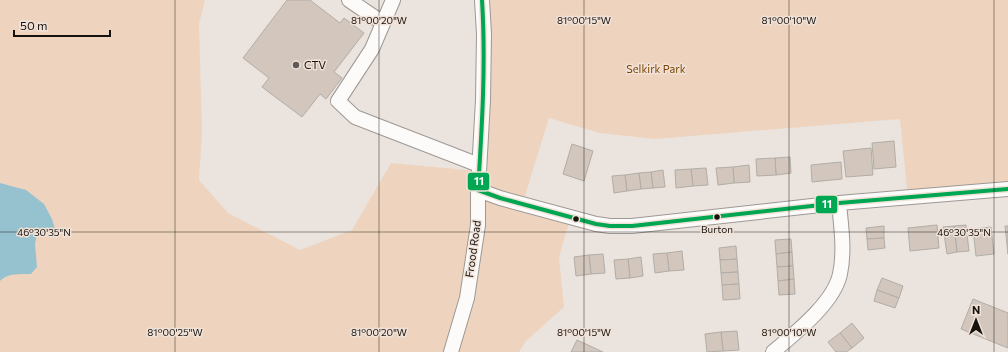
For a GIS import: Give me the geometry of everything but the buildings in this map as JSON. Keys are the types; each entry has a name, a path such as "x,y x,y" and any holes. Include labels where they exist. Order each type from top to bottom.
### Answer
{"street":[{"path":"349,0 383,23"},
{"path":"393,0 372,49 338,101 355,117 479,165"},
{"name":"Frood Road","path":"451,352 466,298 478,225 479,165 483,100 484,34 482,0"},
{"path":"478,190 596,224 610,226 632,226 839,203 1008,189"},
{"path":"773,352 818,310 830,297 836,286 840,274 842,242 839,203"}],"green space":[{"name":"Selkirk Park","path":"0,0 205,0 199,24 202,133 199,180 228,213 300,250 352,230 391,163 478,171 481,0 1008,0 1008,189 908,198 900,119 655,139 600,133 549,118 522,205 570,219 559,257 564,307 526,341 519,352 0,352"}],"water":[{"path":"0,183 26,190 44,204 52,219 55,229 37,234 35,244 37,267 31,274 10,275 0,281"}],"transit line":[{"name":"11","path":"482,0 484,71 478,190 500,198 596,224 610,226 632,226 839,203 1008,189"}],"place":[{"name":"CTV","path":"296,65"},
{"name":"Burton","path":"717,217"}]}
